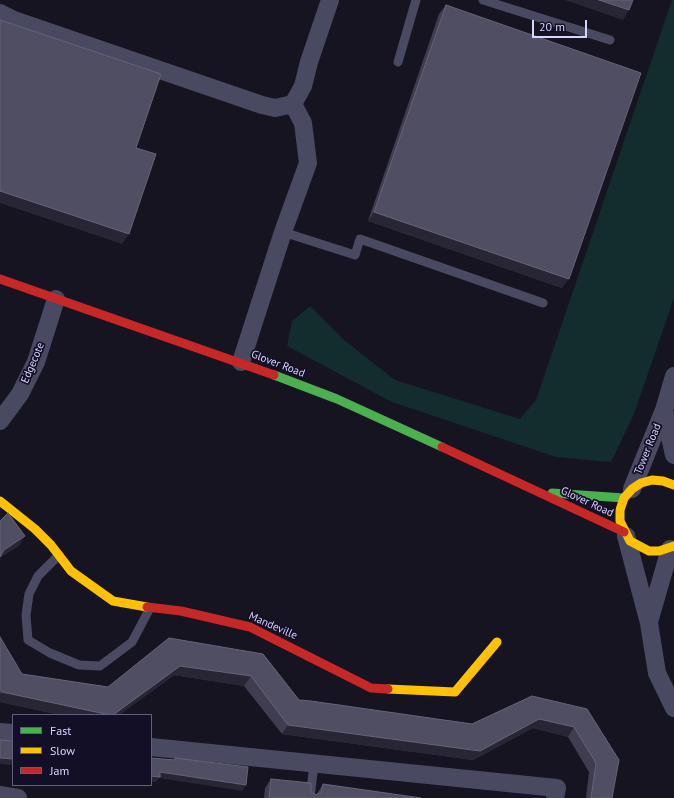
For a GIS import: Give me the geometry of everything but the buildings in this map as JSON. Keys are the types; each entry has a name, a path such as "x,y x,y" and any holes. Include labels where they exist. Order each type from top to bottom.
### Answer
{"main road":[{"name":"Glover Road","path":"0,280 241,362 337,399 539,492 625,534 639,547 649,551 659,551 672,547"},
{"path":"625,534 620,521 620,510 628,493 641,483 652,480 663,481 674,486"},
{"name":"Glover Road","path":"539,492 628,493"},
{"name":"Mandeville","path":"0,501 35,529 59,555 71,571 113,601 150,608 181,611 250,626 371,688 455,692 497,642"}],"street":[{"path":"0,13 14,20 262,105 276,108 293,104 303,86 309,62 330,0"},
{"path":"241,362 283,232 308,163 303,123 293,104"},
{"name":"Edgecote","path":"0,421 20,394 36,362 56,299"},
{"name":"Tower Road","path":"628,493 664,410 674,376"},
{"name":"Tower Road","path":"664,410 674,455"},
{"path":"625,534 648,623 657,673 674,708"},
{"path":"648,623 672,547"},
{"path":"0,732 12,733"},
{"path":"152,747 314,764 556,793"},
{"path":"0,795 18,798"}],"lane":[{"path":"398,62 416,0"},
{"path":"483,0 610,40"},
{"path":"283,232 355,255 360,240 543,303"},
{"path":"59,555 38,576 29,594 26,615 28,640 34,644 79,665 100,666 132,642 150,608"},
{"path":"310,798 314,764"}],"green space":[{"path":"672,0 674,0 674,298 634,414 611,462 556,457 392,402 287,346 292,321 310,306 344,340 395,380 520,419 536,400"}],"traffic: fast":[{"path":"274,375 337,399 442,447"},
{"path":"552,493 624,498"}],"traffic: slow":[{"path":"674,485 663,481 652,480 641,483 632,489 624,498 620,510 620,521 630,541 649,551 659,551 674,546"},
{"path":"0,501 35,529 51,545 71,571 113,601 147,607"},
{"path":"388,689 455,692 497,642"}],"traffic: jam":[{"path":"0,279 274,375"},
{"path":"442,447 624,532"},
{"path":"147,607 181,611 250,627 371,688 388,689"}]}
